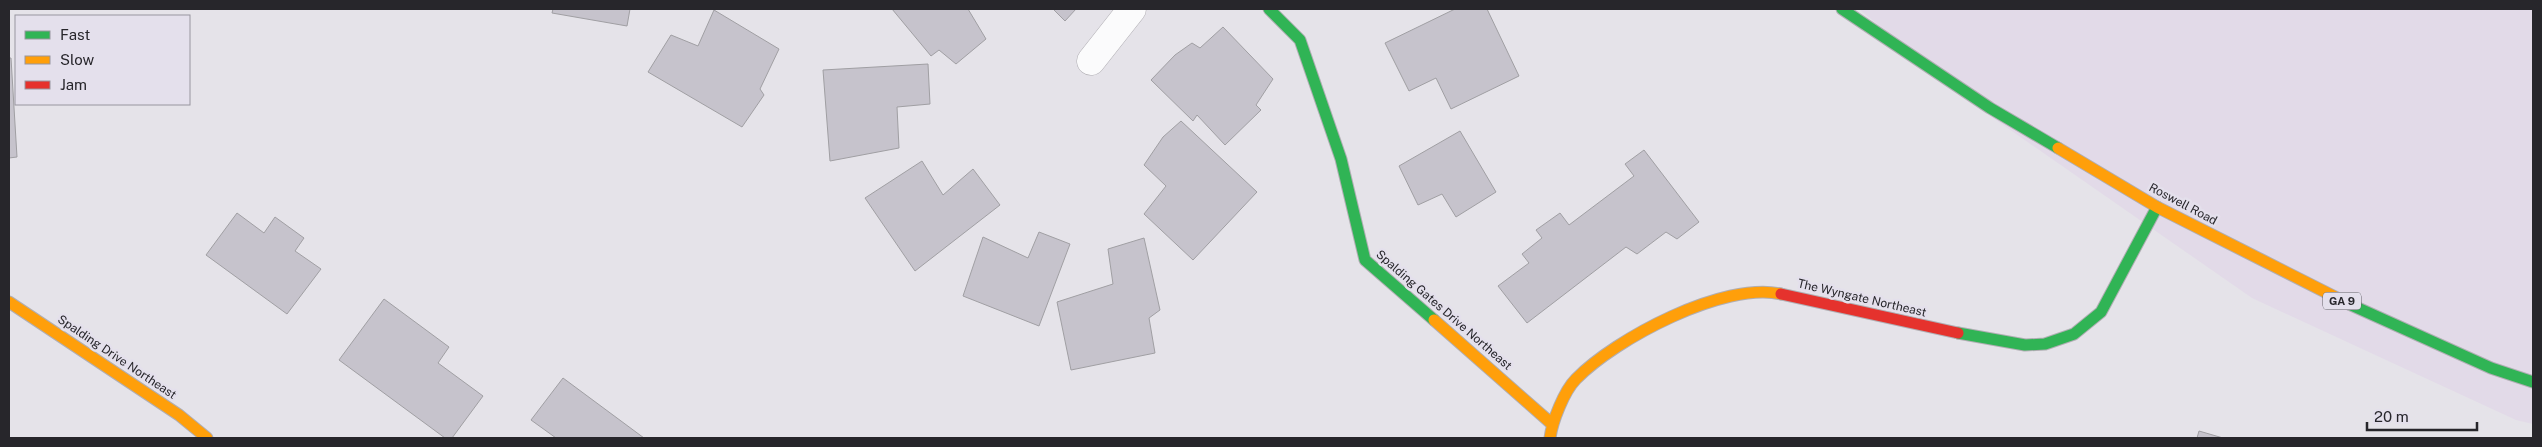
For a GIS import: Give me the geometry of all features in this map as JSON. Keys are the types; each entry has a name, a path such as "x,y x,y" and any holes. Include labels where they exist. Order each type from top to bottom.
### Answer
{"street":[{"path":"1091,61 1132,9"},
{"name":"Spalding Gates Drive Northeast","path":"1269,9 1300,40 1341,159 1365,260 1552,424"},
{"name":"Roswell Road","path":"1842,9 1990,108 2157,207 2317,290 2491,368 2533,382"},
{"name":"The Wyngate Northeast","path":"1550,438 1552,424 1574,381 1605,352 1672,315 1736,295 1773,292 1938,330 2024,345 2045,344 2074,334 2101,312 2157,207"},
{"name":"Spalding Drive Northeast","path":"9,302 179,415 207,438"}],"shaded area":[{"path":"1859,9 2533,9 2533,424 2516,420 2252,298 1973,104"}],"building":[{"path":"553,9 630,9 627,26 552,13"},
{"path":"892,9 968,9 986,39 956,64 939,50 931,56"},
{"path":"1053,9 1076,9 1065,21"},
{"path":"1455,9 1487,9 1519,76 1451,109 1436,78 1409,91 1385,43"},
{"path":"714,10 779,49 760,89 764,95 742,127 648,72 671,35 698,46"},
{"path":"1223,27 1273,79 1256,105 1261,110 1225,145 1197,115 1193,121 1151,80 1175,55 1192,43 1200,48"},
{"path":"9,58 11,58 17,157 9,158"},
{"path":"928,64 930,104 897,107 899,148 830,161 823,70"},
{"path":"1181,121 1257,192 1193,260 1144,214 1166,186 1144,165 1163,137"},
{"path":"1460,131 1496,192 1456,217 1442,194 1418,205 1399,166"},
{"path":"1644,150 1699,222 1677,239 1666,232 1637,254 1626,247 1527,323 1498,286 1529,263 1522,254 1542,238 1536,230 1560,213 1569,225 1634,176 1625,164"},
{"path":"922,161 943,195 973,169 1000,205 915,271 865,198"},
{"path":"237,213 264,233 275,217 304,238 295,251 321,269 287,314 206,255"},
{"path":"1039,232 1070,244 1039,326 963,296 983,237 1028,258"},
{"path":"1144,238 1160,310 1149,318 1155,353 1071,370 1057,302 1113,284 1108,249"},
{"path":"384,299 449,347 438,363 483,396 452,438 445,438 339,360"},
{"path":"563,378 644,438 556,438 531,420"},
{"path":"2199,431 2223,438 2197,438"}],"traffic: fast":[{"path":"1269,9 1300,40 1341,159 1365,260 1434,320"},
{"path":"1842,9 1990,108 2058,148"},
{"path":"1958,333 2025,345 2045,344 2074,334 2101,312 2157,207"},
{"path":"2349,304 2491,368 2533,382"}],"traffic: slow":[{"path":"2058,148 2157,207 2349,304"},
{"path":"1550,438 1559,407 1572,384 1594,363 1616,347 1643,331 1701,305 1730,296 1757,292 1781,294"},
{"path":"9,302 179,415 207,438"},
{"path":"1434,320 1552,424"}],"traffic: jam":[{"path":"1781,294 1958,333"}]}
